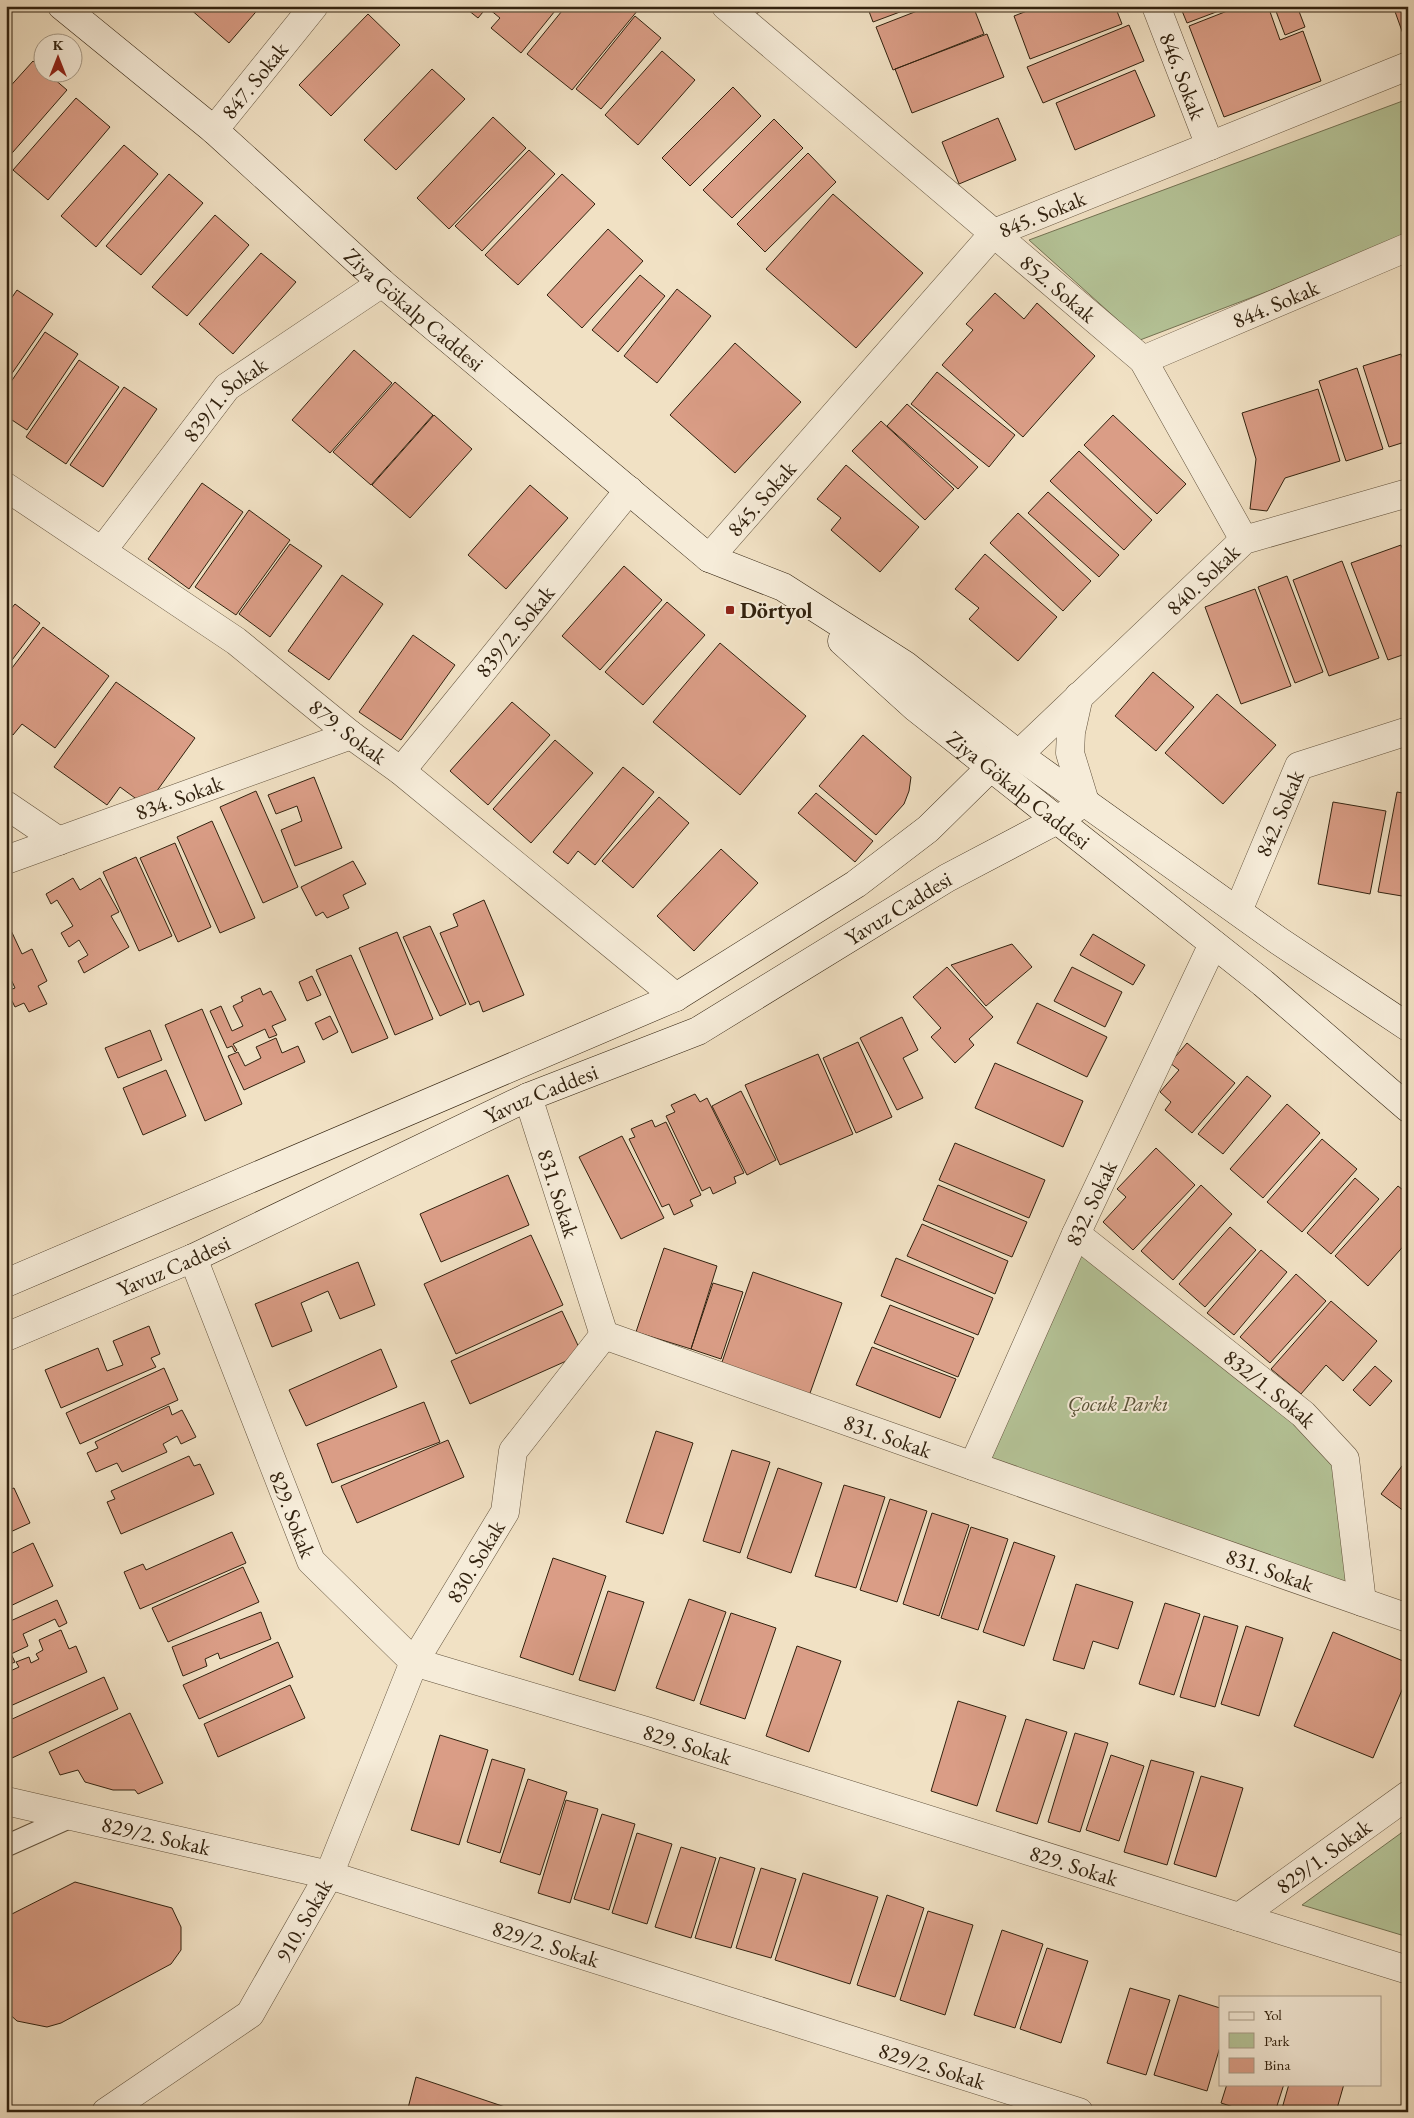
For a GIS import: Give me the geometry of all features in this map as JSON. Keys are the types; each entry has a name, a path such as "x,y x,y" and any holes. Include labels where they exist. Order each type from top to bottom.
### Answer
{"street":[{"name":"Ziya Gökalp Caddesi","path":"62,6 214,130 382,283 708,558 783,587 905,665 1019,754 1085,802 1279,941 1408,1028"},
{"name":"847. Sokak","path":"214,130 314,6"},
{"name":"852. Sokak","path":"726,6 1143,360 1244,540"},
{"name":"846. Sokak","path":"1156,6 1210,146"},
{"name":"845. Sokak","path":"708,558 994,233 1408,66"},
{"name":"844. Sokak","path":"1143,360 1408,247"},
{"name":"839/1. Sokak","path":"102,551 227,387 382,283"},
{"name":"879. Sokak","path":"6,487 236,641 351,735 401,771 676,997"},
{"name":"839/2. Sokak","path":"401,771 628,490"},
{"name":"840. Sokak","path":"1019,754 1244,540 1408,493"},
{"name":"Ziya Gökalp Caddesi","path":"783,587 916,708 1263,983 1408,1108"},
{"path":"1079,696 1070,753 1085,802"},
{"name":"842. Sokak","path":"1238,911 1299,766 1408,731"},
{"name":"834. Sokak","path":"6,860 351,735"},
{"name":"Yavuz Caddesi","path":"6,1283 676,997 856,884 928,829 991,767 1019,754"},
{"name":"Yavuz Caddesi","path":"6,1336 193,1258 528,1097 698,1031 947,878 1057,820 1085,802"},
{"path":"6,805 59,841"},
{"name":"832. Sokak","path":"973,1466 1076,1234 1213,944"},
{"name":"831. Sokak","path":"528,1097 604,1335 1408,1618"},
{"name":"832/1. Sokak","path":"1076,1234 1304,1414 1344,1459 1362,1602"},
{"name":"829. Sokak","path":"193,1258 311,1562 414,1662 646,1731 1408,1970"},
{"name":"830. Sokak","path":"414,1662 506,1512 513,1451 604,1335"},
{"name":"910. Sokak","path":"106,2112 250,2014 329,1875 414,1662"},
{"name":"829/1. Sokak","path":"1239,1917 1408,1795"},
{"name":"829/2. Sokak","path":"6,1802 329,1875 1079,2112"}],"lane":[{"path":"6,1846 72,1816"}],"green space":[{"path":"1408,99 1408,238 1140,340 1029,240"},
{"name":"Çocuk Parkı","path":"1076,1234 1345,1459 1362,1602 973,1466"},
{"path":"1408,1828 1408,1937 1302,1905"}],"building":[{"path":"190,6 261,6 229,43 189,8"},
{"path":"463,6 488,6 478,18"},
{"path":"491,6 559,6 521,53 491,28 500,18 489,9"},
{"path":"566,6 633,6 638,10 572,90 527,54"},
{"path":"747,6 770,6 752,16"},
{"path":"867,6 916,6 873,22"},
{"path":"930,6 973,6 984,34 893,70 876,27"},
{"path":"1040,6 1115,6 1122,24 1030,59 1014,16"},
{"path":"1180,6 1232,6 1187,23"},
{"path":"1240,6 1268,6 1280,40 1303,31 1321,81 1224,117 1189,26"},
{"path":"1274,6 1297,6 1305,27 1285,35"},
{"path":"1393,6 1408,6 1407,45"},
{"path":"368,14 400,45 331,116 299,85"},
{"path":"635,16 661,38 601,109 576,89"},
{"path":"1129,25 1144,61 1043,103 1027,67"},
{"path":"987,34 1004,77 912,113 895,69"},
{"path":"662,51 695,80 638,145 605,115"},
{"path":"32,62 32,82 58,82 67,90 6,160 6,91"},
{"path":"432,69 465,99 396,170 364,140"},
{"path":"1135,70 1155,116 1075,150 1056,103"},
{"path":"733,87 761,116 690,186 662,158"},
{"path":"76,98 110,127 48,200 13,170"},
{"path":"493,117 526,148 449,229 417,198"},
{"path":"998,118 1016,160 959,184 942,142"},
{"path":"774,119 803,148 732,218 703,190"},
{"path":"124,145 158,174 96,247 61,216"},
{"path":"529,150 555,174 482,251 455,226"},
{"path":"808,153 836,182 765,252 737,224"},
{"path":"169,174 203,203 141,275 106,246"},
{"path":"562,174 595,204 518,285 485,255"},
{"path":"833,194 923,273 856,348 766,269"},
{"path":"215,215 249,245 187,316 152,287"},
{"path":"608,229 643,261 582,328 547,295"},
{"path":"261,253 296,282 233,354 199,324"},
{"path":"640,275 665,296 618,352 592,330"},
{"path":"677,289 711,316 657,383 624,356"},
{"path":"17,290 53,314 6,382 6,306"},
{"path":"995,293 1024,319 1037,303 1095,356 1023,437 942,365 973,330 966,324"},
{"path":"45,332 78,354 27,430 6,416 6,389"},
{"path":"735,343 801,402 735,473 670,415"},
{"path":"354,350 392,383 330,453 292,420"},
{"path":"1401,354 1408,374 1408,441 1389,447 1363,366"},
{"path":"79,360 119,387 66,464 26,437"},
{"path":"1357,368 1383,449 1346,461 1319,381"},
{"path":"937,372 1015,435 989,467 911,404"},
{"path":"395,382 433,415 371,485 333,452"},
{"path":"124,387 157,409 103,487 70,465"},
{"path":"1318,389 1340,461 1285,478 1267,511 1250,509 1256,459 1242,413"},
{"path":"907,404 978,467 958,489 887,426"},
{"path":"434,415 472,449 410,518 372,485"},
{"path":"1113,415 1186,484 1157,514 1084,445"},
{"path":"881,421 954,489 925,520 852,451"},
{"path":"1079,451 1152,520 1124,550 1050,481"},
{"path":"846,465 919,527 880,572 831,530 841,518 817,499"},
{"path":"202,483 243,512 189,589 148,559"},
{"path":"530,485 568,518 506,589 468,555"},
{"path":"1048,492 1119,555 1099,577 1028,513"},
{"path":"249,510 290,540 236,615 195,587"},
{"path":"1018,513 1091,581 1063,611 990,543"},
{"path":"290,544 322,566 270,637 239,614"},
{"path":"1401,545 1408,562 1408,653 1388,660 1351,563"},
{"path":"985,554 1057,617 1018,661 969,619 979,608 955,589"},
{"path":"1342,561 1379,658 1329,676 1293,580"},
{"path":"624,566 662,600 600,670 562,636"},
{"path":"342,575 383,604 329,680 288,651"},
{"path":"1287,576 1323,672 1295,683 1258,587"},
{"path":"1255,589 1291,686 1241,704 1205,607"},
{"path":"667,602 705,635 643,705 605,672"},
{"path":"15,604 40,623 6,668 6,615"},
{"path":"43,627 109,676 55,748 22,724 13,735 6,730 6,676"},
{"path":"413,635 455,665 401,740 359,712"},
{"path":"720,643 806,716 740,795 653,722"},
{"path":"1153,672 1194,707 1156,751 1115,716"},
{"path":"116,682 195,738 146,806 120,787 107,805 54,767"},
{"path":"1217,694 1276,745 1223,804 1165,753"},
{"path":"512,702 550,735 488,805 450,771"},
{"path":"863,735 911,777 909,791 904,804 876,835 819,786"},
{"path":"555,740 593,773 531,843 493,809"},
{"path":"623,767 654,792 595,865 578,851 568,864 553,852"},
{"path":"314,777 342,848 295,866 281,830 302,821 297,806 276,814 268,795"},
{"path":"256,791 298,887 263,903 220,807"},
{"path":"1397,792 1408,794 1408,897 1378,892"},
{"path":"816,793 873,841 855,862 798,813"},
{"path":"659,797 689,823 633,888 602,861"},
{"path":"1333,802 1386,811 1370,894 1318,884"},
{"path":"212,821 255,918 220,933 177,837"},
{"path":"175,843 211,927 178,942 140,858"},
{"path":"721,849 758,883 694,951 657,916"},
{"path":"136,857 172,936 139,951 103,872"},
{"path":"353,861 366,884 343,895 349,908 327,918 323,912 316,916 301,887"},
{"path":"73,878 80,890 100,878 119,912 111,916 129,947 84,973 78,961 88,955 79,940 69,947 61,933 73,926 57,900 51,904 46,894"},
{"path":"484,900 524,995 483,1012 479,1001 470,1005 440,933 458,926 453,914"},
{"path":"8,924 22,954 32,949 47,981 38,986 47,1004 29,1012 24,1003 15,1007 7,991 15,988 9,975 6,977 6,925"},
{"path":"430,926 466,1004 440,1016 403,937"},
{"path":"397,932 433,1019 395,1035 359,948"},
{"path":"1093,934 1145,965 1133,985 1080,955"},
{"path":"1012,944 1032,967 986,1006 951,965"},
{"path":"351,955 388,1038 352,1053 316,970"},
{"path":"947,967 993,1017 969,1039 974,1045 955,1063 931,1037 941,1028 913,997"},
{"path":"1072,967 1122,992 1105,1027 1054,1001"},
{"path":"312,976 321,995 307,1001 299,982"},
{"path":"260,988 263,995 271,991 286,1020 272,1026 277,1035 269,1038 265,1029 233,1044 237,1050 235,1052 232,1046 227,1048 210,1011 221,1006 232,1031 243,1026 233,1006 243,1001 241,997"},
{"path":"1037,1003 1107,1037 1087,1077 1017,1043"},
{"path":"202,1009 242,1104 205,1121 165,1025"},
{"path":"330,1016 338,1032 323,1040 315,1023"},
{"path":"902,1017 918,1050 903,1058 923,1098 897,1110 860,1038"},
{"path":"150,1030 162,1060 118,1078 105,1048"},
{"path":"276,1038 282,1053 298,1046 305,1062 244,1090 228,1056 238,1052 245,1066 261,1058 256,1047"},
{"path":"858,1042 892,1117 856,1133 823,1058"},
{"path":"1187,1043 1235,1083 1192,1133 1165,1110 1171,1102 1160,1092 1179,1070 1170,1063"},
{"path":"818,1054 853,1134 780,1165 745,1085"},
{"path":"995,1063 1083,1101 1063,1147 975,1108"},
{"path":"166,1070 186,1116 143,1135 123,1088"},
{"path":"1247,1076 1271,1096 1223,1154 1198,1134"},
{"path":"741,1091 776,1160 747,1175 712,1106"},
{"path":"695,1094 700,1102 707,1098 744,1173 734,1177 736,1183 713,1194 710,1187 702,1191 666,1116 675,1112 671,1105"},
{"path":"1287,1104 1320,1133 1263,1198 1230,1169"},
{"path":"652,1120 655,1127 666,1122 701,1195 690,1200 693,1206 674,1215 669,1204 662,1207 629,1139 635,1137 631,1129"},
{"path":"622,1136 664,1218 621,1239 579,1157"},
{"path":"1322,1139 1357,1169 1302,1232 1267,1202"},
{"path":"955,1143 1045,1180 1029,1218 939,1180"},
{"path":"1156,1148 1195,1185 1133,1250 1103,1222 1126,1197 1117,1189"},
{"path":"508,1175 529,1225 441,1262 420,1214"},
{"path":"1355,1178 1379,1199 1331,1254 1307,1233"},
{"path":"938,1185 1027,1222 1012,1257 923,1220"},
{"path":"1201,1185 1232,1214 1173,1280 1141,1251"},
{"path":"1398,1186 1408,1194 1408,1241 1368,1286 1335,1256"},
{"path":"922,1224 1008,1261 995,1294 907,1256"},
{"path":"1230,1227 1256,1250 1205,1307 1179,1284"},
{"path":"531,1235 563,1305 456,1354 424,1284"},
{"path":"664,1248 717,1266 691,1349 636,1332"},
{"path":"1261,1250 1287,1272 1234,1335 1207,1313"},
{"path":"896,1258 993,1298 978,1335 881,1296"},
{"path":"358,1262 375,1305 340,1319 328,1291 301,1303 312,1331 272,1347 255,1304"},
{"path":"753,1272 842,1303 809,1396 721,1365"},
{"path":"1296,1274 1326,1301 1270,1363 1240,1337"},
{"path":"713,1283 743,1292 721,1359 691,1349"},
{"path":"1331,1301 1377,1341 1343,1381 1326,1365 1301,1394 1271,1369"},
{"path":"890,1305 974,1338 958,1377 874,1343"},
{"path":"562,1311 582,1354 470,1404 451,1361"},
{"path":"149,1326 160,1354 151,1358 156,1367 61,1408 45,1370 98,1348 107,1371 123,1365 113,1341"},
{"path":"872,1347 956,1379 940,1418 856,1385"},
{"path":"381,1349 397,1387 306,1426 289,1390"},
{"path":"1375,1366 1392,1381 1370,1406 1353,1390"},
{"path":"164,1368 178,1400 80,1444 66,1413"},
{"path":"424,1402 440,1442 332,1483 317,1444"},
{"path":"169,1406 172,1415 182,1410 196,1437 181,1444 177,1436 163,1444 167,1452 122,1472 117,1463 96,1472 87,1453 98,1448 95,1442"},
{"path":"656,1431 693,1443 663,1534 626,1522"},
{"path":"448,1440 464,1477 357,1523 341,1486"},
{"path":"732,1450 770,1462 740,1553 703,1541"},
{"path":"189,1456 194,1466 200,1464 214,1494 121,1534 107,1502 115,1499 111,1491"},
{"path":"1408,1458 1408,1514 1381,1494"},
{"path":"778,1468 822,1483 791,1573 747,1558"},
{"path":"844,1485 885,1497 856,1588 815,1576"},
{"path":"14,1488 30,1523 6,1534 6,1491"},
{"path":"890,1499 927,1511 897,1602 860,1590"},
{"path":"932,1513 969,1525 939,1616 903,1604"},
{"path":"971,1527 1008,1539 978,1630 941,1618"},
{"path":"232,1532 246,1563 140,1609 124,1572 143,1564 146,1570"},
{"path":"1014,1542 1055,1556 1024,1646 983,1632"},
{"path":"33,1543 53,1586 6,1608 6,1556"},
{"path":"553,1558 606,1576 573,1675 520,1657"},
{"path":"243,1567 259,1602 168,1642 152,1608"},
{"path":"1076,1584 1133,1602 1118,1649 1093,1641 1084,1669 1053,1660"},
{"path":"608,1591 644,1602 615,1691 579,1680"},
{"path":"689,1599 726,1612 694,1701 656,1688"},
{"path":"57,1600 67,1623 59,1627 55,1619 23,1634 28,1646 11,1654 15,1662 6,1666 6,1623"},
{"path":"1165,1603 1200,1614 1174,1695 1139,1684"},
{"path":"261,1612 271,1639 220,1659 218,1653 205,1659 207,1666 183,1676 172,1647"},
{"path":"731,1613 776,1628 745,1719 700,1704"},
{"path":"1204,1616 1238,1626 1215,1707 1180,1697"},
{"path":"1246,1626 1283,1638 1259,1716 1221,1704"},
{"path":"61,1630 69,1649 76,1646 87,1672 8,1707 12,1716 6,1719 6,1673 19,1667 16,1662 29,1657 31,1663 39,1659 36,1654 43,1650 39,1640"},
{"path":"1333,1632 1408,1663 1408,1676 1373,1758 1294,1726"},
{"path":"278,1642 293,1677 199,1719 183,1685"},
{"path":"797,1646 841,1661 809,1752 766,1736"},
{"path":"104,1677 118,1709 12,1758 6,1745 6,1726 12,1723 10,1720"},
{"path":"290,1685 305,1718 218,1757 204,1724"},
{"path":"958,1701 1006,1716 977,1806 931,1791"},
{"path":"130,1713 163,1783 138,1794 135,1790 113,1790 85,1782 78,1770 60,1775 49,1752"},
{"path":"1026,1719 1067,1732 1037,1824 996,1811"},
{"path":"1075,1733 1108,1743 1080,1832 1048,1822"},
{"path":"440,1735 488,1750 459,1845 411,1830"},
{"path":"1111,1755 1144,1766 1119,1841 1086,1830"},
{"path":"492,1759 525,1769 500,1853 467,1842"},
{"path":"1151,1760 1194,1772 1167,1865 1124,1852"},
{"path":"1201,1776 1243,1788 1216,1877 1174,1864"},
{"path":"528,1779 567,1792 540,1875 500,1862"},
{"path":"566,1800 598,1809 570,1903 538,1893"},
{"path":"602,1814 635,1824 609,1910 574,1899"},
{"path":"637,1833 672,1844 647,1924 612,1913"},
{"path":"681,1847 716,1858 691,1938 655,1927"},
{"path":"720,1857 755,1868 731,1948 695,1938"},
{"path":"761,1868 796,1879 771,1958 736,1948"},
{"path":"803,1873 878,1897 850,1984 775,1960"},
{"path":"75,1882 172,1908 181,1927 181,1950 171,1964 61,2023 47,2027 17,2021 6,2011 6,1917"},
{"path":"887,1895 924,1908 895,1997 857,1985"},
{"path":"928,1911 973,1925 945,2015 900,2000"},
{"path":"1002,1930 1043,1944 1015,2028 974,2015"},
{"path":"1047,1948 1088,1961 1061,2043 1020,2029"},
{"path":"1130,1988 1170,2000 1146,2075 1107,2063"},
{"path":"1179,1995 1219,2008 1219,2050 1207,2091 1154,2075"},
{"path":"416,2077 520,2112 407,2112"},
{"path":"1226,2086 1283,2086 1275,2112 1249,2112 1221,2103"},
{"path":"1288,2086 1343,2086 1336,2112 1281,2112"}],"place":[{"name":"Dörtyol","path":"730,610"}]}
